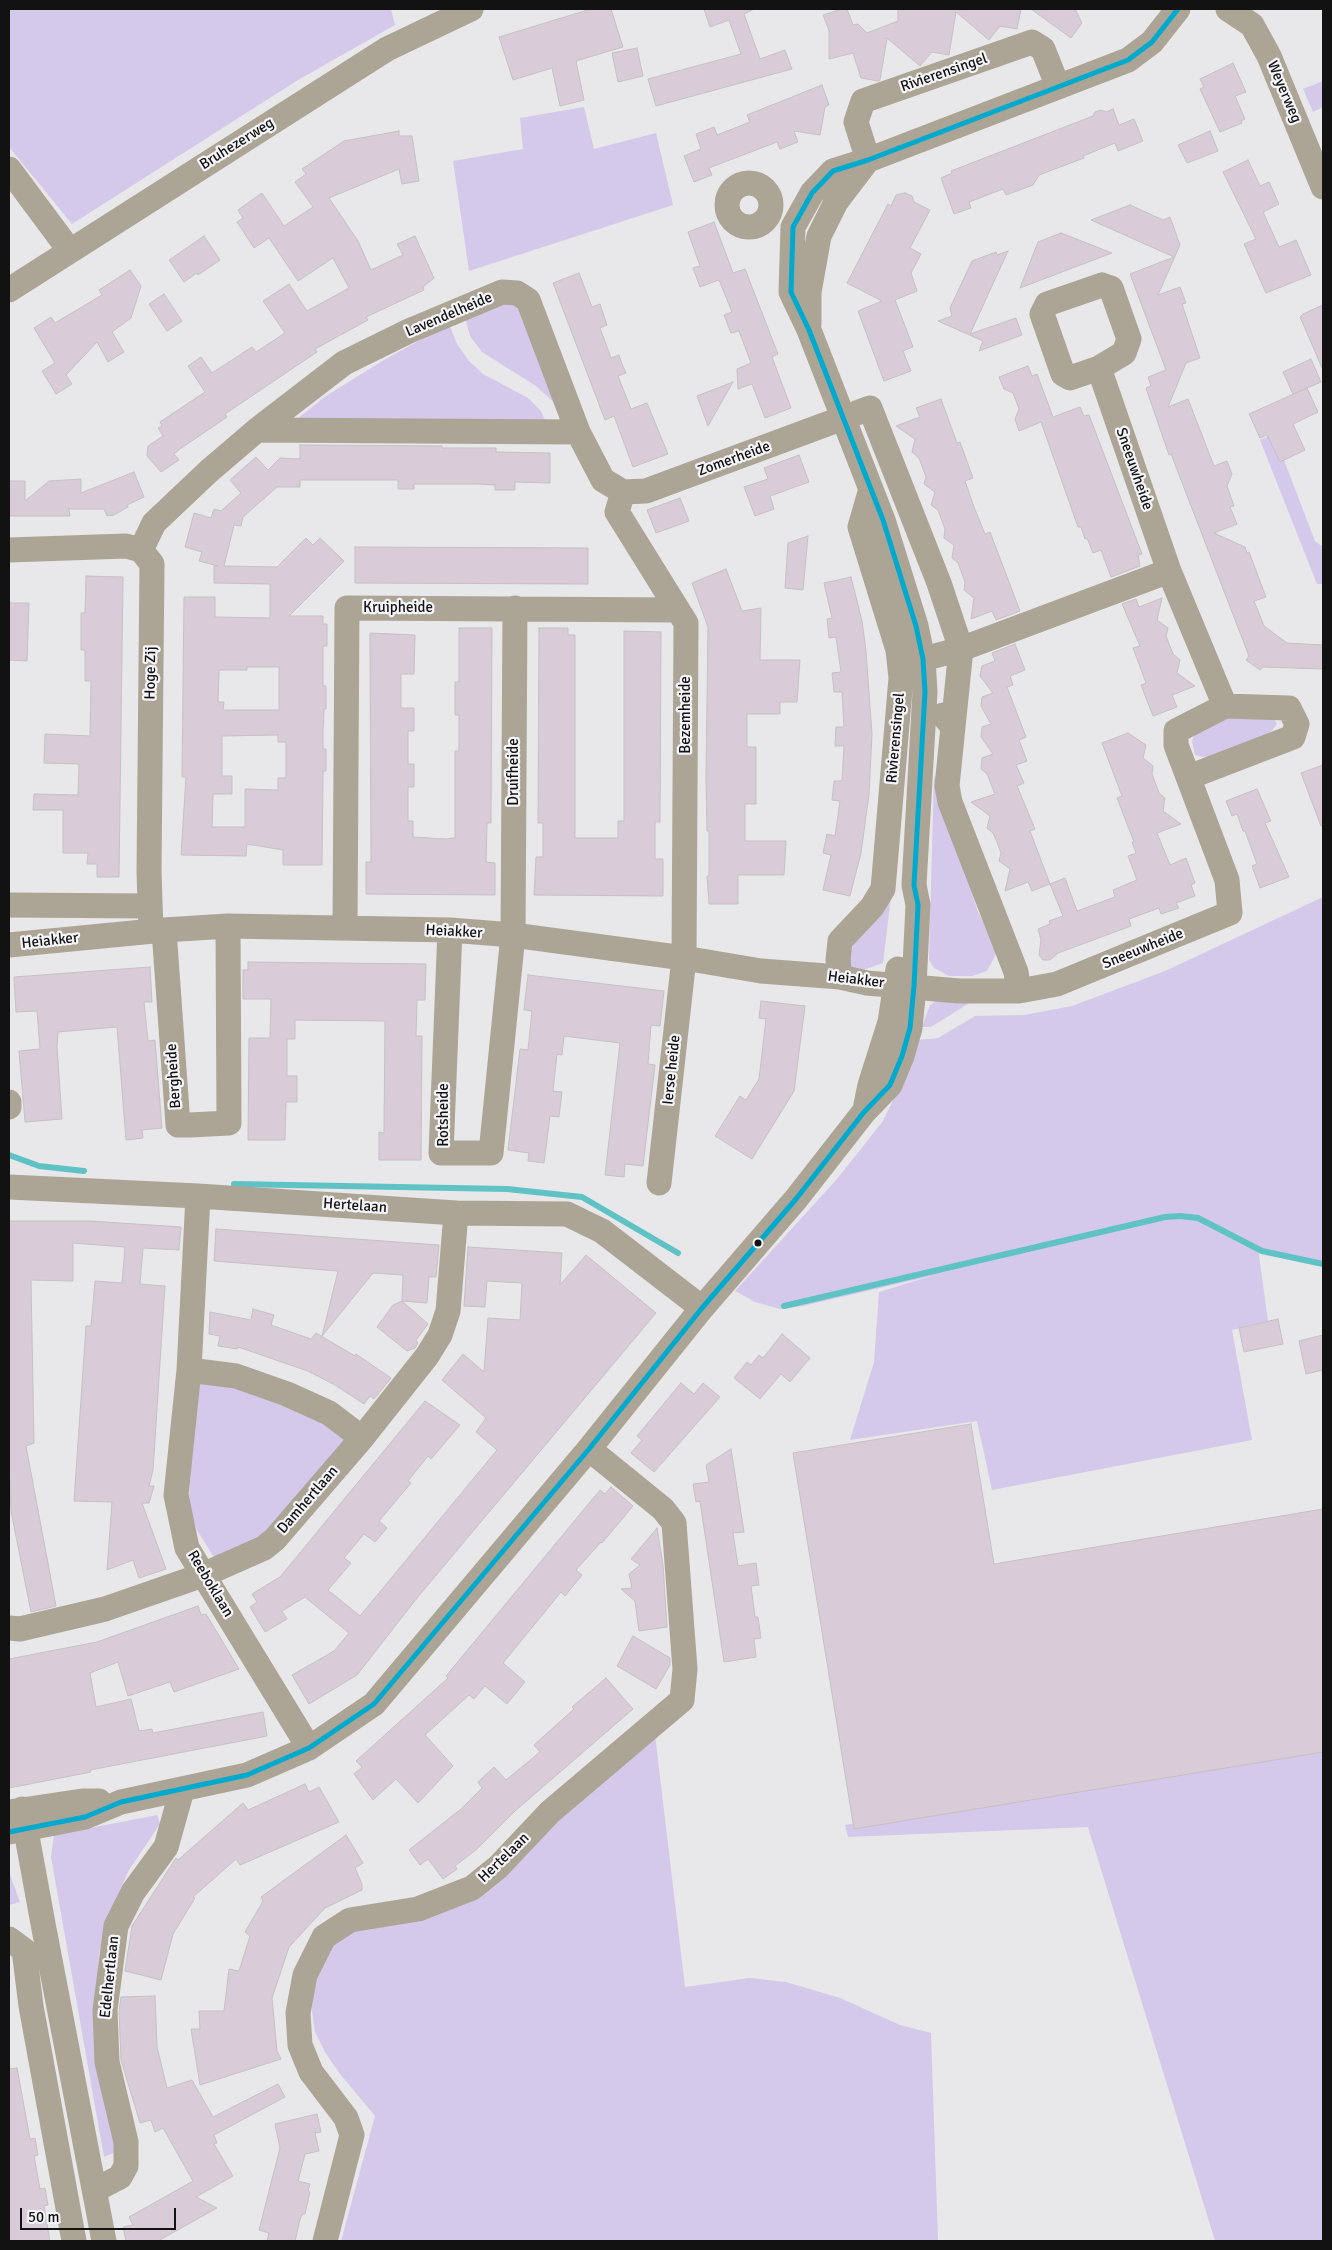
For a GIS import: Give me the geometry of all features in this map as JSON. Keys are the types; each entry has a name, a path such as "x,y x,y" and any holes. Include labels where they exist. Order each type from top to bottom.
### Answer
{"street":[{"name":"Bruhezerweg","path":"9,290 387,49 430,17 471,9"},
{"name":"Rivierensingel","path":"17,1821 85,1817 122,1802 247,1775 309,1748 374,1704 589,1450 702,1308 796,1199 864,1112 890,1085 902,1056 910,1028 905,986 918,905 914,884 925,692 923,659 916,626 883,520 809,330 791,292 793,227 812,193 833,172 1128,60 1152,42 1178,9"},
{"name":"Weyerweg","path":"1228,9 1252,25 1269,56 1323,187"},
{"name":"Rivierensingel","path":"868,160 856,122 863,101 1032,42 1043,49 1058,87"},
{"name":"Rivierensingel","path":"809,330 809,292 819,236 836,202 868,160"},
{"path":"9,169 70,251"},
{"path":"769,216 819,236"},
{"name":"Lavendelheide","path":"141,550 154,523 257,430 344,363 409,331 502,292 517,293 528,300 578,432 603,480 623,492"},
{"name":"Sneeuwheide","path":"1099,368 1169,571 1225,706"},
{"path":"843,418 870,408 939,584 961,649 948,786 950,802 1016,972 1019,990"},
{"name":"Zomerheide","path":"623,492 646,491 843,418"},
{"path":"257,430 578,432"},
{"name":"Rivierensingel","path":"840,977 838,960 840,941 872,908 883,889 900,687 898,650 860,528 871,489"},
{"name":"Bezemheide","path":"623,492 617,512 686,623 684,958"},
{"path":"9,550 126,546 141,550"},
{"name":"Hoge Zij","path":"141,550 152,564 150,906 157,930"},
{"path":"923,659 961,649 1169,571"},
{"path":"916,626 939,584"},
{"name":"Kruipheide","path":"345,927 347,608 678,610"},
{"name":"Druifheide","path":"513,935 516,608"},
{"name":"Rivierensingel","path":"925,692 953,727"},
{"name":"Sneeuwheide","path":"905,986 959,990 1019,990 1057,984 1230,913 1227,880 1176,746 1176,731 1225,706 1289,708 1297,724 1293,738 1189,777"},
{"path":"9,904 150,906"},
{"name":"Heiakker","path":"9,945 157,930 228,926 450,930 513,935 684,958 761,971 840,977 867,983 905,986"},
{"name":"Bergheide","path":"157,930 178,1126 190,1126 229,1123 228,926"},
{"name":"Rotsheide","path":"450,930 441,1153 491,1153 513,935"},
{"name":"Ierse heide","path":"659,1183 684,958"},
{"path":"9,1102 9,1107"},
{"name":"Hertelaan","path":"9,1187 198,1196 456,1213 567,1214 602,1231 702,1308"},
{"name":"Reeboklaan","path":"198,1196 189,1370 176,1495 187,1548 309,1748"},
{"name":"Damhertlaan","path":"9,1628 20,1629 105,1609 203,1575 264,1548 275,1539 362,1438 427,1356 440,1335 448,1311 456,1213"},
{"path":"189,1370 236,1376 287,1394 329,1413 362,1438"},
{"name":"Hertelaan","path":"325,2241 352,2135 346,2118 311,2072 300,2045 298,2013 305,1975 324,1937 350,1920 418,1909 472,1888 498,1867 550,1812 682,1700 685,1669 674,1523 663,1509 589,1450"},
{"name":"Edelhertlaan","path":"94,2190 120,2177 126,2166 126,2142 107,2062 105,2010 116,1926 133,1892 166,1846 182,1790"},
{"path":"17,1821 44,1929 104,2241"},
{"path":"44,1929 16,1944 31,2006 74,2241"}],"shaded area":[{"path":"9,9 391,9 395,25 298,80 72,224 9,147"},
{"path":"1323,81 1323,107 1313,112 1303,89"},
{"path":"584,107 594,149 656,133 673,205 469,271 453,161 523,149 520,118"},
{"path":"508,299 520,306 558,406 536,386 482,352 470,336 465,317"},
{"path":"449,324 457,344 469,361 483,374 528,398 541,411 545,420 293,422 326,396 384,360"},
{"path":"1274,434 1315,541 1323,547 1323,584 1317,584 1260,440"},
{"path":"1240,714 1271,714 1277,724 1270,733 1207,758 1195,755 1192,741 1196,730"},
{"path":"934,775 978,912 990,934 996,954 987,971 972,976 949,976 934,968 929,960"},
{"path":"891,897 883,963 860,971 848,965 846,959 856,940"},
{"path":"1323,897 1323,1263 1258,1248 1268,1321 1232,1330 1252,1440 992,1490 977,1421 850,1440 874,1362 879,1292 931,1276 803,1306 780,1309 755,1302 735,1291 837,1179 883,1121 908,1070 919,1040 938,1038 975,1016 1024,1015 1072,1006 1165,971"},
{"path":"936,1001 971,1002 931,1027 922,1027 930,1005"},
{"path":"197,1373 282,1399 350,1439 258,1548 225,1575 197,1530 191,1514 189,1497"},
{"path":"655,1735 685,1987 750,1978 786,1982 840,1998 900,2025 931,2033 938,2241 341,2241 375,2116 340,2074 325,2052 315,2032 312,2011 313,1987 333,1944 356,1923 456,1902"},
{"path":"1323,1752 1323,2241 1215,2241 1088,1827 848,1837 845,1825"},
{"path":"157,1815 160,1824 129,1870 112,1908 99,1953 97,1984 123,2149 104,2157 51,1857 54,1835"},
{"path":"9,1872 20,1902 9,1905"}],"building":[{"path":"591,9 611,9 623,47 576,61 584,100 560,106 552,68 513,80 499,37"},
{"path":"704,9 754,9 744,14 760,59 785,50 792,69 656,106 648,79 741,54 729,20 710,27"},
{"path":"847,9 853,25 858,24 867,33 898,21 898,9 1021,9 1017,29 1000,26 989,40 956,12 949,55 932,52 920,66 887,38 880,80 878,81 861,78 853,53 829,59 829,30 823,15"},
{"path":"1031,9 1075,9 1082,23 1071,38"},
{"path":"637,48 643,76 618,82 612,53"},
{"path":"1233,63 1246,92 1235,96 1245,119 1241,121 1242,123 1220,132 1200,89 1204,87 1200,79"},
{"path":"822,85 829,105 825,107 820,135 794,131 798,142 780,149 777,142 709,168 712,175 694,182 684,156 701,149 696,134 714,127 717,135 750,122 747,115"},
{"path":"1113,109 1119,125 1134,119 1143,141 1118,151 1115,143 1083,156 1084,158 1039,175 1033,185 1006,195 1003,189 969,202 971,208 954,214 941,178 952,173 951,171 1093,116 1095,112 1101,110 1106,112"},
{"path":"399,131 399,136 412,136 419,181 402,184 399,169 329,198 358,241 371,270 403,255 397,244 415,236 434,278 423,287 424,290 366,317 368,320 315,349 317,352 225,414 227,417 180,449 174,454 179,460 161,472 147,456 148,446 163,436 158,428 162,426 160,422 205,392 188,366 201,357 212,373 252,347 256,352 285,333 263,301 289,284 307,311 349,288 333,258 298,281 269,238 254,248 237,222 243,218 238,210 262,193 284,226 313,207 295,182 306,174 302,169 344,141"},
{"path":"1210,131 1218,151 1187,163 1178,145"},
{"path":"1248,160 1260,186 1269,182 1279,204 1263,212 1279,247 1296,240 1311,275 1266,293 1244,244 1256,239 1223,172"},
{"path":"905,193 912,196 914,202 930,210 910,248 921,254 911,273 917,291 895,300 913,347 903,351 911,371 884,381 858,311 882,301 847,283 888,204 891,206 896,195"},
{"path":"1130,205 1163,220 1170,217 1180,245 1158,295 1180,287 1186,303 1182,304 1200,358 1186,363 1168,407 1188,399 1214,466 1227,461 1232,474 1227,486 1234,506 1230,507 1237,524 1214,533 1245,547 1247,553 1249,552 1266,597 1254,601 1264,626 1287,643 1323,645 1323,669 1263,667 1260,670 1246,660 1249,656 1171,454 1169,455 1146,388 1151,386 1148,377 1166,370 1130,274 1174,257 1091,220"},
{"path":"714,222 733,273 745,269 778,354 772,357 791,408 765,418 752,384 738,389 737,369 751,363 739,331 731,333 724,315 732,312 719,280 700,287 693,268 700,266 688,232"},
{"path":"1061,233 1112,253 1020,288 1038,242"},
{"path":"204,236 220,260 184,282 169,260"},
{"path":"1008,251 970,334 1016,318 1022,335 979,351 983,341 938,321 952,316 950,308 972,261 996,252 997,255"},
{"path":"130,270 141,286 131,318 112,332 124,352 108,362 97,342 66,375 72,384 56,394 42,371 55,363 34,328 51,317 55,323 102,295 99,290"},
{"path":"579,273 592,307 600,304 607,325 600,328 611,358 619,355 626,373 618,376 631,409 647,403 668,454 633,467 614,416 605,420 553,283"},
{"path":"164,294 182,321 167,331 149,304"},
{"path":"1323,305 1323,370 1300,317"},
{"path":"1311,359 1321,382 1293,394 1283,372"},
{"path":"1028,366 1032,376 1037,374 1053,417 1080,407 1084,416 1089,415 1142,554 1138,555 1140,566 1111,577 1101,550 1093,553 1081,527 1078,527 1041,422 1019,431 1015,419 1019,409 1013,393 1004,389 999,377"},
{"path":"733,382 708,426 697,396"},
{"path":"1307,388 1318,412 1293,424 1305,450 1280,462 1267,435 1260,438 1249,414"},
{"path":"941,399 957,443 960,442 973,478 965,481 974,507 985,534 990,532 1020,611 996,620 992,611 971,619 974,598 964,590 965,582 958,563 952,558 954,545 944,538 945,529 938,510 931,505 935,492 924,484 926,477 919,458 912,452 915,439 896,426 920,417 916,408"},
{"path":"300,445 442,446 442,448 496,448 496,452 550,453 550,483 515,482 515,490 495,490 495,485 478,484 414,484 414,489 398,489 398,480 300,480 300,487 277,487 243,517 241,526 234,525 224,566 277,567 306,538 313,545 320,538 344,561 289,616 323,616 323,624 327,624 327,646 323,646 323,686 326,686 326,709 324,709 323,749 326,749 326,771 323,771 322,865 283,865 283,850 247,844 246,856 181,855 186,777 182,777 184,597 215,597 215,617 270,618 270,584 214,583 214,566 218,566 199,561 202,552 185,547 194,513 211,518 214,509 221,511 241,493 230,480 256,457 268,470 280,458 300,459","holes":["247,667 279,667 279,710 223,710 224,702 218,702 219,670 247,670","278,735 278,742 286,742 286,778 278,778 278,790 245,789 245,827 212,827 213,794 232,794 232,776 222,776 222,736"]},
{"path":"799,455 809,482 770,496 774,509 755,516 744,487 768,479 764,468"},
{"path":"134,472 144,497 127,505 128,507 114,515 107,516 104,509 69,509 70,516 9,516 9,481 25,481 25,501 49,481 81,479 81,493"},
{"path":"680,498 689,521 656,533 647,510"},
{"path":"808,536 803,590 785,588 788,543"},
{"path":"355,547 588,548 588,584 355,583"},
{"path":"726,569 742,611 761,608 760,660 800,660 797,702 780,702 780,714 747,714 747,747 756,747 756,804 745,804 745,841 786,841 784,875 738,875 738,904 709,904 707,876 709,876 709,831 707,831 706,778 708,627 692,583"},
{"path":"86,576 123,577 119,877 97,877 97,864 87,864 88,853 63,853 63,810 33,810 34,794 78,795 79,764 44,763 45,734 90,736 91,681 85,681 85,650 81,650 81,613 85,613"},
{"path":"851,577 862,621 872,734 869,794 861,853 850,896 823,890 831,855 823,853 827,834 835,836 840,801 832,800 834,781 842,781 844,746 835,746 836,727 844,727 842,692 834,692 832,673 841,672 836,637 829,638 827,619 832,618 824,583"},
{"path":"1162,598 1157,620 1168,628 1166,636 1173,654 1180,660 1177,673 1195,686 1172,695 1177,707 1153,716 1141,685 1146,683 1133,648 1140,646 1122,604 1136,599 1139,607"},
{"path":"9,603 29,603 27,661 9,660"},
{"path":"459,628 492,628 491,823 487,823 486,862 495,863 495,895 366,894 366,862 371,862 370,633 415,635 414,674 401,674 401,708 414,708 414,731 408,731 408,764 414,764 414,787 408,787 408,821 413,821 413,837 446,839 455,838 455,751 459,751 459,715 455,715 455,682 459,682"},
{"path":"539,628 568,628 568,635 575,635 575,838 618,838 618,821 624,821 624,631 661,632 660,822 655,822 655,859 663,859 663,896 534,895 536,857 543,857 543,823 538,823"},
{"path":"1015,644 1025,670 1010,676 1013,685 1007,687 1026,737 1019,740 1027,761 1016,765 1024,783 1017,786 1035,829 1030,831 1050,884 1032,891 1028,882 1005,891 1010,869 999,861 1001,853 997,842 993,833 987,828 990,816 971,802 995,794 987,774 981,769 982,758 993,754 981,737 982,727 991,724 981,706 982,697 993,693 980,676 982,666 995,661 992,653"},
{"path":"1128,733 1146,745 1143,758 1153,766 1152,774 1159,793 1165,798 1163,811 1181,824 1157,833 1170,865 1186,858 1195,883 1191,885 1195,896 1176,903 1179,908 1161,914 1159,908 1129,919 1131,926 1058,953 1050,960 1043,960 1039,955 1041,940 1038,929 1050,924 1049,921 1063,916 1050,884 1065,878 1077,911 1115,897 1113,890 1137,880 1128,856 1136,853 1132,842 1134,842 1117,798 1122,796 1102,743"},
{"path":"1323,765 1323,826 1321,826 1301,773"},
{"path":"1257,789 1271,821 1265,823 1289,877 1260,888 1252,866 1257,864 1245,831 1243,831 1237,814 1232,816 1226,801"},
{"path":"248,962 426,964 425,1000 417,1000 416,1036 422,1036 421,1160 379,1160 379,1132 384,1133 385,1021 295,1020 295,1039 287,1039 287,1076 297,1076 297,1102 286,1102 285,1140 248,1140 249,1038 270,1038 271,999 243,999 243,970 248,970"},
{"path":"150,967 152,1002 144,1002 148,1041 155,1040 162,1128 142,1130 143,1138 126,1140 117,1027 58,1032 57,1047 62,1119 25,1122 19,1051 40,1049 37,1011 16,1012 14,977"},
{"path":"528,975 664,991 660,1026 651,1025 648,1064 655,1065 643,1166 625,1164 624,1177 605,1175 620,1043 564,1036 562,1055 557,1054 553,1091 562,1092 559,1117 550,1116 544,1163 528,1161 529,1153 508,1150 520,1049 528,1050 532,1011 524,1010"},
{"path":"761,1001 805,1006 794,1091 752,1159 715,1136 740,1096 746,1100 759,1079 766,1019 759,1018"},
{"path":"9,1221 90,1221 181,1227 179,1250 143,1248 140,1284 165,1286 153,1470 149,1486 154,1486 149,1503 142,1503 166,1569 139,1578 133,1560 107,1570 112,1502 74,1501 86,1326 91,1326 95,1281 122,1283 125,1247 73,1243 73,1281 31,1280 34,1443 26,1446 56,1606 31,1612 11,1511 9,1460"},
{"path":"216,1229 439,1245 436,1277 429,1277 427,1303 402,1301 403,1275 373,1273 322,1336 338,1271 214,1261"},
{"path":"468,1247 562,1253 560,1285 586,1255 656,1313 417,1598 357,1675 309,1704 292,1675 334,1651 349,1633 305,1597 282,1611 287,1619 265,1632 250,1607 257,1602 252,1594 280,1577 425,1401 460,1425 431,1459 428,1456 408,1481 411,1483 379,1521 387,1528 375,1542 364,1534 344,1558 351,1563 328,1590 360,1616 497,1450 476,1432 486,1418 442,1380 463,1354 484,1372 488,1318 520,1320 522,1283 487,1281 485,1307 464,1306"},
{"path":"402,1301 428,1324 416,1340 418,1343 415,1348 407,1351 377,1327 393,1305"},
{"path":"253,1309 274,1315 271,1325 311,1339 316,1333 355,1356 356,1354 391,1378 374,1399 370,1396 364,1404 335,1385 308,1371 238,1347 237,1349 218,1346 220,1336 209,1334 210,1312 251,1320"},
{"path":"1278,1319 1283,1344 1244,1352 1239,1328"},
{"path":"782,1334 810,1358 790,1382 781,1374 760,1399 734,1378 747,1362 751,1365 759,1355 763,1358"},
{"path":"1323,1335 1323,1370 1306,1374 1299,1341"},
{"path":"681,1383 694,1394 703,1383 720,1397 654,1472 631,1453 642,1440 637,1436"},
{"path":"971,1424 994,1564 1323,1509 1323,1752 854,1829 793,1453"},
{"path":"731,1449 744,1532 733,1533 738,1566 756,1563 759,1585 751,1586 755,1617 758,1617 761,1638 754,1639 756,1657 724,1662 700,1501 696,1502 693,1484 709,1482 706,1465"},
{"path":"611,1487 633,1506 576,1570 582,1575 565,1596 561,1592 503,1663 525,1682 507,1704 485,1686 474,1699 469,1695 425,1735 453,1766 418,1803 396,1779 373,1800 354,1774 362,1767 356,1761 448,1678 446,1676 600,1490 605,1494"},
{"path":"657,1528 663,1565 667,1627 639,1631 635,1601 621,1589 632,1588 629,1574 640,1565 631,1559"},
{"path":"198,1606 201,1615 206,1614 239,1669 174,1692 170,1682 128,1696 118,1662 90,1673 96,1707 131,1699 139,1731 152,1729 153,1733 263,1712 267,1736 90,1770 91,1772 9,1788 9,1659 97,1642"},
{"path":"633,1636 670,1658 670,1665 656,1689 617,1666"},
{"path":"606,1678 633,1709 515,1811 477,1849 455,1866 457,1869 443,1879 428,1859 420,1865 409,1850 461,1809 482,1788 478,1782 494,1767 506,1780 540,1752 534,1745 574,1709 572,1707"},
{"path":"305,1784 309,1792 319,1787 339,1822 240,1865 236,1859 193,1897 195,1898 173,1934 161,1980 125,1971 132,1926 176,1858 178,1860 243,1803 248,1810"},
{"path":"346,1835 363,1863 355,1868 362,1884 362,1890 325,1908 289,1947 272,1998 277,2051 281,2059 200,2085 191,2029 200,2029 199,2011 224,2011 229,1969 239,1971 250,1936 245,1932 263,1901 261,1897"},
{"path":"155,1996 157,2047 167,2088 192,2080 213,2117 278,2084 285,2097 214,2135 217,2143 214,2144 233,2176 196,2197 217,2208 158,2241 126,2241 123,2227 133,2225 129,2217 193,2181 163,2128 155,2132 151,2120 140,2123 121,2060 119,2011 121,1997"},
{"path":"17,2068 30,2139 35,2138 38,2155 34,2156 40,2189 45,2188 48,2205 44,2206 50,2241 9,2241 9,2069"},
{"path":"317,2114 321,2132 315,2133 319,2151 305,2154 298,2181 310,2184 308,2191 310,2192 305,2214 302,2214 295,2241 267,2241 269,2233 259,2230 280,2148 275,2124"}],"waterway":[{"path":"9,1155 39,1166 84,1171"},
{"path":"234,1184 507,1189 582,1197 678,1253"},
{"path":"784,1306 1165,1217 1198,1218 1262,1251 1323,1264"}],"transit line":[{"path":"9,1832 85,1817 121,1802 247,1775 309,1748 374,1704 589,1449 702,1308 796,1199 864,1112 890,1085 902,1056 910,1028 914,986 918,905 914,885 925,692 923,659 916,626 883,520 809,330 791,292 793,227 812,193 833,171 868,160 1128,60 1152,42 1178,9"}]}
